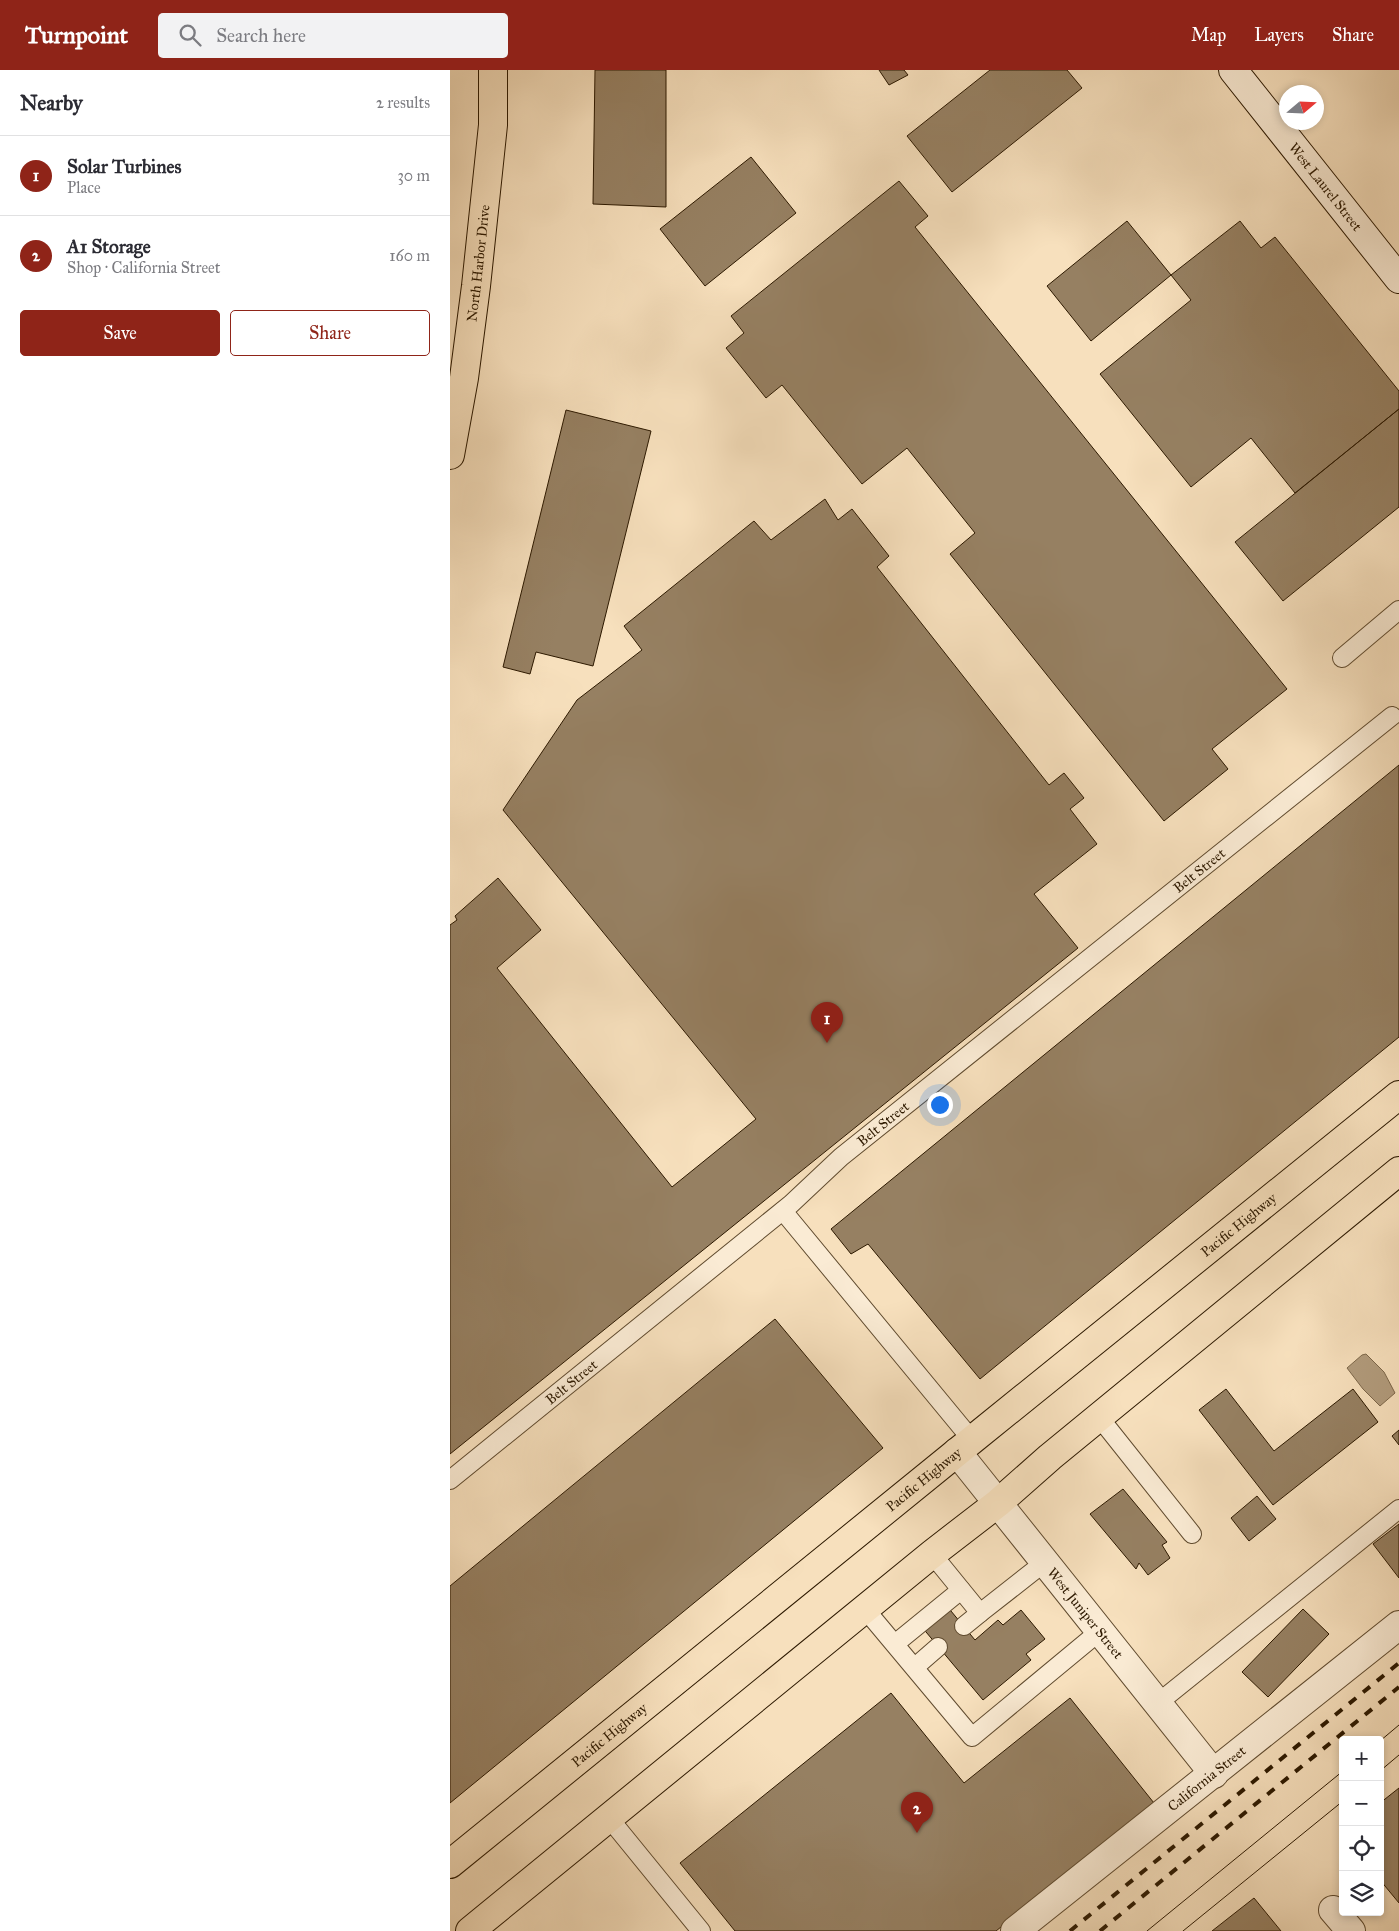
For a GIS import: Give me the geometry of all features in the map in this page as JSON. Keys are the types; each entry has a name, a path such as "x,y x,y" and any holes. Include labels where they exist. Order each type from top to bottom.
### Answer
{"main road":[{"name":"North Harbor Drive","path":"450,454 464,378 476,286 493,125 493,70"},
{"name":"Pacific Highway","path":"450,1864 1399,1095"},
{"path":"470,1931 932,1554 998,1503 1099,1417 1399,1172"}],"street":[{"name":"West Laurel Street","path":"1233,70 1354,225 1399,279"},
{"name":"West Juniper Street","path":"965,1446 998,1503 1214,1774"},
{"name":"California Street","path":"1015,1931 1399,1625"},
{"path":"1333,1910 1350,1931"}],"lane":[{"path":"1342,658 1399,610"},
{"name":"Belt Street","path":"450,1480 783,1211 841,1158 1392,716"},
{"path":"783,1211 965,1446"},
{"path":"1099,1417 1192,1534"},
{"path":"1158,1703 1399,1509"},
{"path":"932,1554 980,1612"},
{"path":"964,1626 1044,1562"},
{"path":"896,1644 961,1590"},
{"path":"865,1609 972,1737 1100,1631"},
{"path":"915,1667 938,1647"},
{"path":"609,1818 701,1931"}],"shaded area":[{"path":"1366,1354 1384,1372 1395,1393 1380,1406 1363,1389 1347,1368 1362,1355"}],"building":[{"path":"595,70 666,70 666,207 593,204"},
{"path":"879,70 904,70 908,75 889,85"},
{"path":"990,70 1067,70 1082,88 952,192 907,136"},
{"path":"751,157 796,213 705,286 660,229"},
{"path":"899,181 928,216 915,227 1287,689 1212,749 1228,769 1164,821 950,554 975,533 907,448 862,484 782,385 766,398 726,348 744,333 731,316"},
{"path":"1127,221 1171,275 1091,341 1047,286"},
{"path":"1240,221 1261,248 1275,237 1399,391 1399,409 1295,493 1251,438 1191,487 1100,374 1191,300 1171,275"},
{"path":"1399,409 1399,507 1283,601 1235,542"},
{"path":"566,410 651,431 593,666 536,652 530,674 503,667"},
{"path":"825,499 838,520 852,509 889,556 877,567 1049,785 1064,773 1084,798 1070,809 1097,844 1034,894 1078,948 450,1454 450,925 457,920 455,916 498,878 541,930 497,968 672,1187 756,1119 503,810 577,700 642,650 624,626 754,521 771,540"},
{"path":"1399,765 1399,1037 980,1379 868,1244 851,1254 831,1229"},
{"path":"775,1319 883,1448 450,1803 450,1586"},
{"path":"1226,1389 1274,1451 1353,1389 1378,1422 1273,1505 1199,1410"},
{"path":"1399,1430 1399,1445 1392,1436"},
{"path":"1123,1489 1167,1542 1162,1545 1170,1558 1148,1575 1139,1563 1136,1569 1090,1514"},
{"path":"1257,1496 1276,1519 1249,1541 1231,1518"},
{"path":"1399,1524 1399,1578 1373,1544"},
{"path":"946,1605 975,1640 998,1620 1003,1625 1021,1610 1045,1639 1026,1654 1031,1660 983,1700 921,1626"},
{"path":"1303,1609 1329,1634 1268,1697 1242,1672"},
{"path":"891,1693 964,1783 1070,1698 1154,1803 996,1931 735,1931 680,1863"},
{"path":"1399,1788 1399,1903 1384,1885 1384,1800"},
{"path":"1254,1898 1281,1931 1212,1931"}],"tram line":[{"path":"1384,1738 1399,1725"},
{"path":"1384,1768 1399,1755"},
{"path":"1147,1931 1339,1774"},
{"path":"1183,1931 1339,1804"}],"railway":[{"path":"1070,1931 1399,1663"},
{"path":"1100,1931 1399,1687"}],"place":[{"name":"Solar Turbines","path":"827,1043"},
{"name":"A1 Storage","path":"917,1833"}]}
